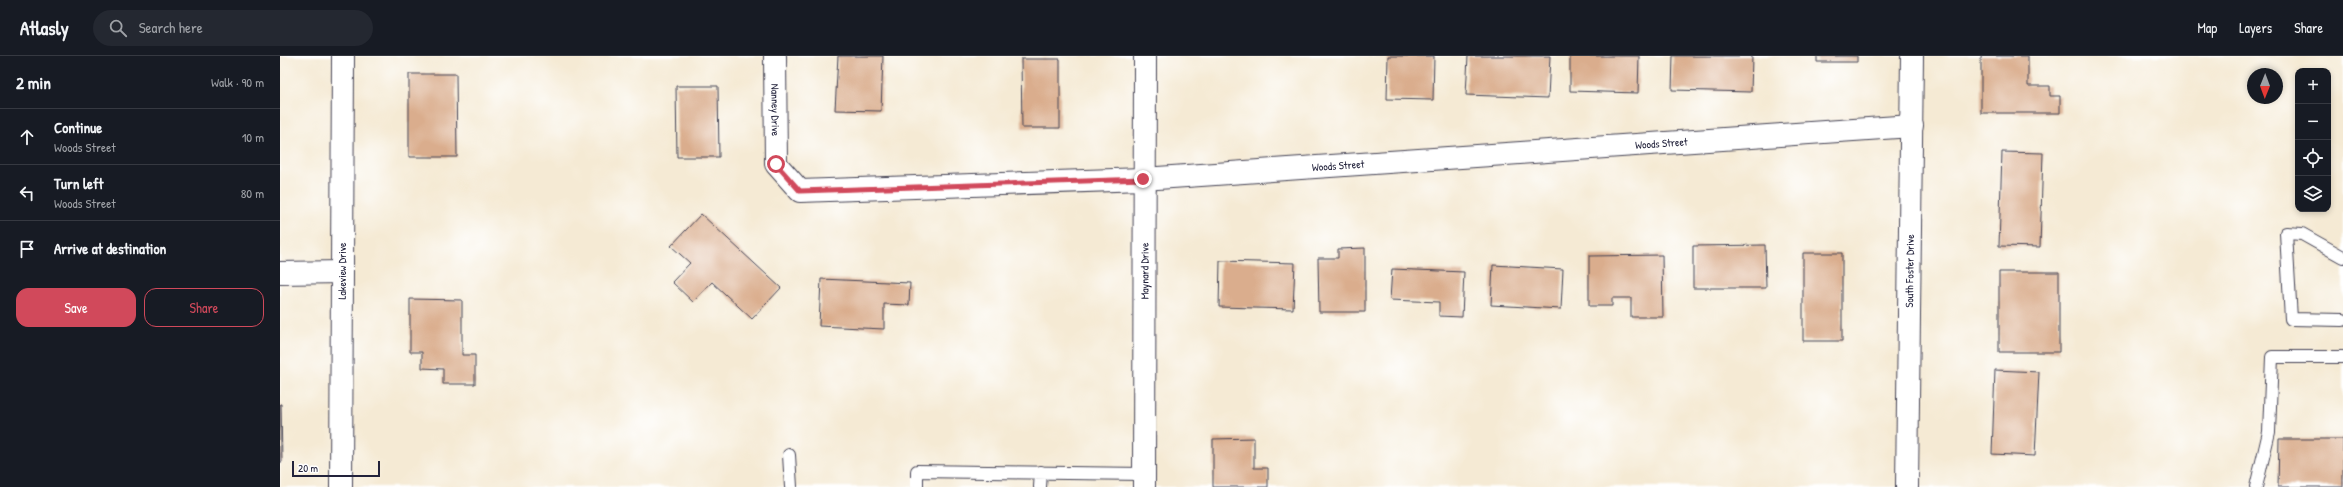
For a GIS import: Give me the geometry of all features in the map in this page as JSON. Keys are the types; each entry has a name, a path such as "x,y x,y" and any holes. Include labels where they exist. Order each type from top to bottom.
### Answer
{"street":[{"name":"Lakeview Drive","path":"341,487 343,56"},
{"name":"Nanney Drive","path":"775,56 776,164"},
{"name":"Maynard Drive","path":"1144,480 1143,179 1145,56"},
{"name":"South Foster Drive","path":"1907,487 1912,56"},
{"name":"Woods Street","path":"776,164 800,191 1143,179 1912,126"},
{"path":"280,273 342,272"}],"lane":[{"path":"2343,257 2302,234 2286,233 2291,319 2343,320"},
{"path":"2256,487 2269,432 2272,357 2343,357"},
{"path":"789,455 790,487"},
{"path":"917,487 917,471 1041,472 1144,480"},
{"path":"1040,487 1041,472"}],"building":[{"path":"838,56 883,56 881,111 835,110"},
{"path":"1388,56 1434,56 1433,100 1387,99"},
{"path":"1468,56 1550,56 1548,98 1466,95"},
{"path":"1570,56 1639,56 1638,93 1570,91"},
{"path":"1673,56 1752,56 1751,92 1672,90"},
{"path":"1817,56 1857,56 1857,62 1817,62"},
{"path":"1981,56 2028,56 2028,86 2050,86 2050,96 2060,96 2060,113 1981,113"},
{"path":"1021,59 1060,59 1060,128 1022,128"},
{"path":"409,74 456,74 457,157 409,157"},
{"path":"676,86 718,86 719,157 677,157"},
{"path":"2002,152 2043,153 2040,247 1999,246"},
{"path":"701,214 781,288 752,319 712,282 693,302 672,282 690,263 671,246"},
{"path":"1765,245 1766,288 1693,288 1693,246"},
{"path":"1365,248 1365,312 1319,312 1318,258 1338,258 1338,249"},
{"path":"1803,253 1842,253 1842,341 1803,341"},
{"path":"1662,255 1663,317 1631,317 1631,298 1612,298 1612,306 1589,306 1589,256"},
{"path":"1220,261 1295,263 1293,309 1219,307"},
{"path":"1493,265 1563,269 1561,309 1491,305"},
{"path":"1392,269 1464,272 1462,317 1439,316 1439,302 1390,300"},
{"path":"1999,272 2059,272 2059,352 1999,352"},
{"path":"821,279 910,283 909,305 884,304 884,329 819,326"},
{"path":"410,299 462,300 462,355 475,355 475,384 443,384 443,369 422,368 422,352 410,352"},
{"path":"1995,370 2039,372 2035,456 1992,454"},
{"path":"281,404 282,462 280,462"},
{"path":"1254,438 1254,468 1268,468 1268,487 1213,487 1213,439"},
{"path":"2279,439 2343,439 2343,487 2278,487"}],"route":[{"path":"776,164 800,191 1143,179"}]}
